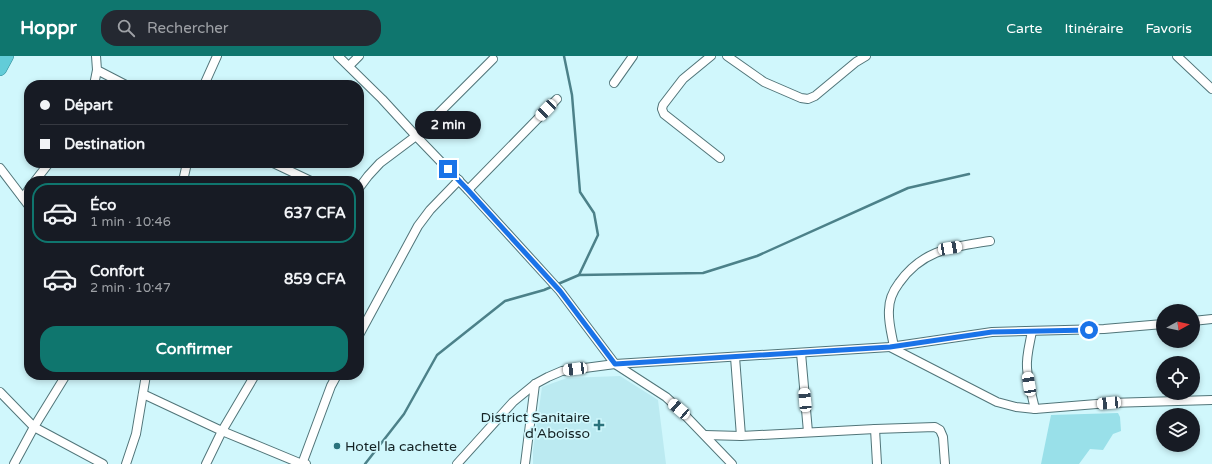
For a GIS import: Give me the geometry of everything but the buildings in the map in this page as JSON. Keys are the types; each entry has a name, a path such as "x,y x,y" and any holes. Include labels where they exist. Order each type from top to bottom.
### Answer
{"highway":[{"path":"0,69 7,56"}],"street":[{"path":"95,80 96,56"},
{"path":"206,80 217,56"},
{"path":"338,56 362,80"},
{"path":"348,66 359,56"},
{"path":"614,82 633,56"},
{"path":"711,56 683,79 663,105 662,109 664,114 720,158"},
{"path":"727,56 764,82 802,98 808,99 815,96 866,56"},
{"path":"1177,56 1212,89"},
{"path":"364,181 380,163 416,136 493,59"},
{"path":"96,70 116,80"},
{"path":"364,82 459,180 560,291 615,364 666,397 732,464"},
{"path":"468,190 557,99"},
{"path":"0,168 23,198"},
{"path":"39,176 45,168"},
{"path":"284,168 300,176"},
{"path":"364,326 418,226 430,210 459,180"},
{"path":"892,347 888,311 890,300 894,291 907,272 918,262 931,254 950,248 990,241"},
{"path":"1200,320 1212,319"},
{"path":"457,464 513,402 535,384 562,371 615,364 892,347 992,332 1104,329 1156,325"},
{"path":"1032,331 1027,357 1027,369 1035,409"},
{"path":"892,347 997,402 1016,407 1035,409 1109,403 1212,400"},
{"path":"801,353 808,432"},
{"path":"735,357 742,436"},
{"path":"14,464 34,427 63,380"},
{"path":"126,464 136,434 145,380"},
{"path":"206,464 222,431 252,380"},
{"path":"302,464 334,380"},
{"path":"525,464 535,384"},
{"path":"0,392 34,427 103,464"},
{"path":"143,394 222,431 302,464 306,464"},
{"path":"705,435 742,436 935,427 940,430 943,437 946,464"},
{"path":"875,429 877,464"}],"shaded area":[{"name":"District Sanitaire d'Aboisso","path":"620,376 658,400 666,464 533,464 533,450 542,387 567,378"},
{"path":"1118,413 1120,417 1121,431 1113,434 1103,450 1090,449 1079,464 1041,464 1051,415"}],"waterway":[{"path":"564,56 572,95 580,192 594,213 598,235 579,275"},
{"path":"365,464 404,414 437,355 505,301 544,290 579,275 703,273 757,256 908,188 969,174"}],"place":[{"name":"District Sanitaire d'Aboisso","path":"599,425"},
{"name":"Hotel la cachette","path":"337,446"}],"route":[{"path":"448,169 560,291 615,364 890,347 992,332 1089,330"}]}
